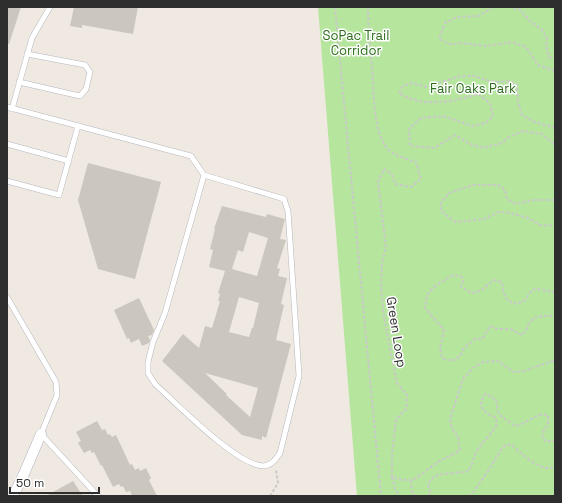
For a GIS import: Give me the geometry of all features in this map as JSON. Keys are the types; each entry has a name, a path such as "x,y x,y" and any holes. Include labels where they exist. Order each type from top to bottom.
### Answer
{"street":[{"path":"12,496 23,476 41,434"}],"lane":[{"path":"50,7 32,38 10,108 191,156 204,175 284,199 288,211 299,376 280,453 274,462 264,466 252,463 220,444 155,384 148,373 148,362 153,342 165,313 204,175"},
{"path":"19,82 80,96 86,89 90,72 85,65 27,54"},
{"path":"7,182 59,195 78,126"},
{"path":"7,144 69,161"},
{"path":"7,298 56,382 57,395 41,434 98,496"},
{"path":"7,490 12,496"}],"path":[{"path":"335,7 381,496"},
{"name":"Green Loop","path":"368,7 368,34 375,109 379,133 386,149 406,159 416,162 421,178 411,187 395,184 392,174 384,169 378,182 386,247 382,262 381,287 384,317 397,383 407,395 406,409 396,419 392,454 392,477"},
{"path":"493,7 478,16 457,17 445,23 439,39 449,44 462,43 486,46 512,42 526,47 538,65 555,71"},
{"path":"509,7 519,9 529,20 542,30 547,38 546,47 549,57 555,58"},
{"path":"555,128 532,121 522,115 518,102 517,85 510,81 497,82 485,80 476,76 461,76 425,87 412,83 403,86 399,92 407,98 442,103 478,94 490,103 493,116 486,123 472,126 443,116 421,118 409,129 410,146 434,148 455,135 470,144 483,148 502,143 509,137 523,131 542,134 555,144"},
{"path":"555,200 532,200 516,204 507,199 505,190 498,185 473,186 449,193 441,202 441,212 455,222 484,219 499,212 506,212 528,218 540,225 555,226"},
{"path":"555,291 553,292 538,289 532,290 525,300 517,304 508,301 503,292 504,286 501,282 494,280 480,291 471,293 461,286 463,281 462,276 454,275 448,277 435,286 427,295 425,308 444,330 440,348 442,358 452,361 460,356 464,348 475,339 482,339 490,326 498,329 510,329 522,335 527,330 529,322 538,316 555,316"},
{"path":"399,496 395,489 392,477 414,480 441,460 460,450 458,437 452,428 450,419 463,379 473,368 483,362 498,361 513,372 524,371 555,360"},
{"path":"427,496 430,494 428,486 429,483 434,478 447,473 468,471 472,466 476,452 486,437 496,427 497,423 495,417 488,415 481,406 481,401 484,395 488,394 496,400 498,412 515,426 521,425 543,414 548,415 549,421 542,432 542,437 545,441 555,441"},
{"path":"469,496 473,493 502,448 506,445 512,444 530,460 545,469 552,468 555,464"},
{"path":"270,496 278,483 274,462"},
{"path":"411,480 412,493 416,496"}],"green space":[{"name":"Fair Oaks Park","path":"318,7 555,7 555,496 357,496"}],"building":[{"path":"7,7 21,7 9,44 7,44"},
{"path":"74,7 138,7 133,34 82,25 82,28 70,26"},
{"path":"88,163 161,182 135,279 98,269 78,200"},
{"path":"222,206 266,217 267,214 285,219 280,239 286,240 277,268 280,269 278,276 287,278 281,304 284,305 276,340 291,344 266,438 262,436 262,440 242,435 162,361 183,334 199,348 205,326 212,328 220,301 218,301 220,294 218,293 225,271 209,267 213,250 210,249 214,229","holes":["249,232 268,238 257,276 232,269 238,250 243,252","239,297 259,303 253,328 249,337 229,332","205,373 258,388 250,417 226,395 227,394"]},
{"path":"139,298 154,330 152,335 148,336 150,340 149,343 142,346 139,339 131,343 129,338 127,339 114,310"},
{"path":"97,421 102,430 105,429 108,435 110,434 112,437 116,435 130,465 132,464 135,470 139,468 140,471 146,468 151,478 149,480 157,496 132,496 130,491 126,492 123,486 121,487 119,484 113,487 94,452 92,453 90,450 84,453 78,443 81,441 76,432"},
{"path":"73,481 83,496 46,496"}],"park label":[{"name":"SoPac Trail Corridor","path":"356,42"}]}
